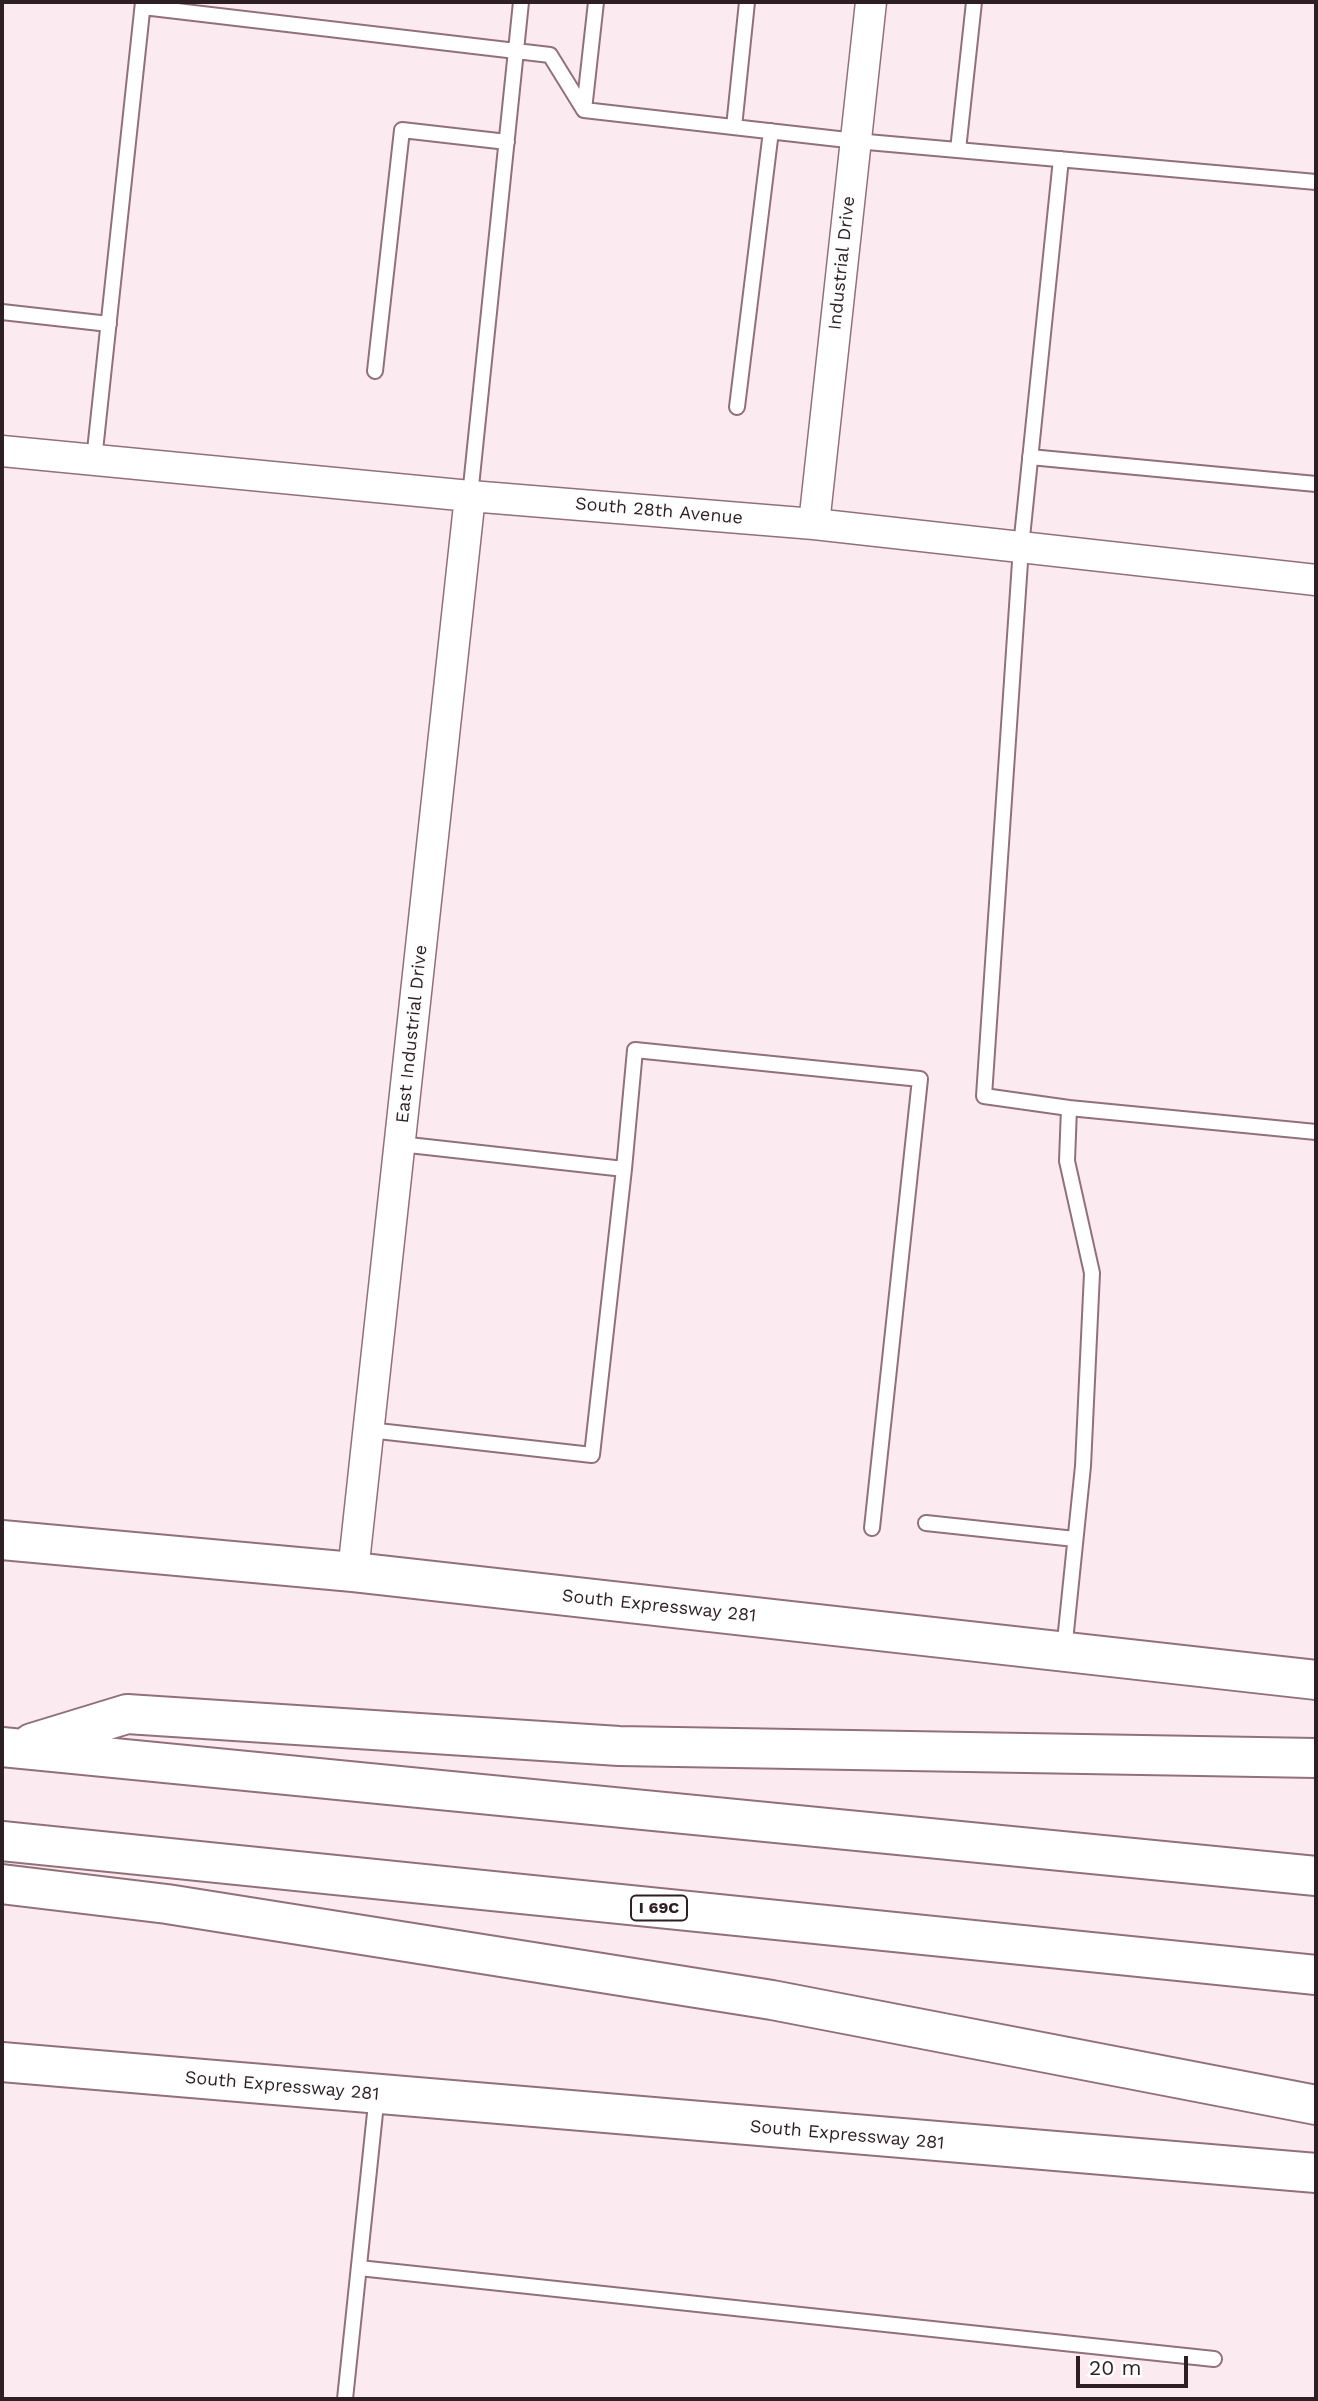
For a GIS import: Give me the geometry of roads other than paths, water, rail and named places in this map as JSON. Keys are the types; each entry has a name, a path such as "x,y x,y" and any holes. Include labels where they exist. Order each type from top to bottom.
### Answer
{"main road":[{"name":"South Expressway 281","path":"2,1540 353,1572 1316,1680"},
{"path":"8,1748 127,1714 619,1746 1316,1758"},
{"path":"8,1748 1316,1876"},
{"name":"I 69C","path":"2,1841 1316,1975"},
{"path":"2,1884 167,1905 772,2000 1316,2105"},
{"name":"South Expressway 281","path":"2,2062 1316,2173"}],"street":[{"name":"Industrial Drive","path":"814,524 871,2"},
{"name":"South 28th Avenue","path":"2,451 470,496 814,524 1316,580"},
{"name":"East Industrial Drive","path":"353,1572 470,496"}],"lane":[{"path":"470,496 521,2"},
{"path":"584,110 596,2"},
{"path":"734,127 747,2"},
{"path":"958,150 974,2"},
{"path":"94,460 143,4 550,55 584,110"},
{"path":"584,110 856,141 1316,182"},
{"path":"375,371 402,130 507,142"},
{"path":"737,407 771,131"},
{"path":"1061,159 1021,547 984,1096 1069,1108 1316,1132"},
{"path":"2,312 109,324"},
{"path":"1030,457 1316,484"},
{"path":"369,1430 592,1455 635,1050 920,1079 872,1528"},
{"path":"1064,1651 1083,1466 1092,1273 1067,1161 1069,1108"},
{"path":"400,1144 624,1169"},
{"path":"926,1523 1075,1539"},
{"path":"345,2399 377,2094"},
{"path":"359,2268 1214,2359"}]}
